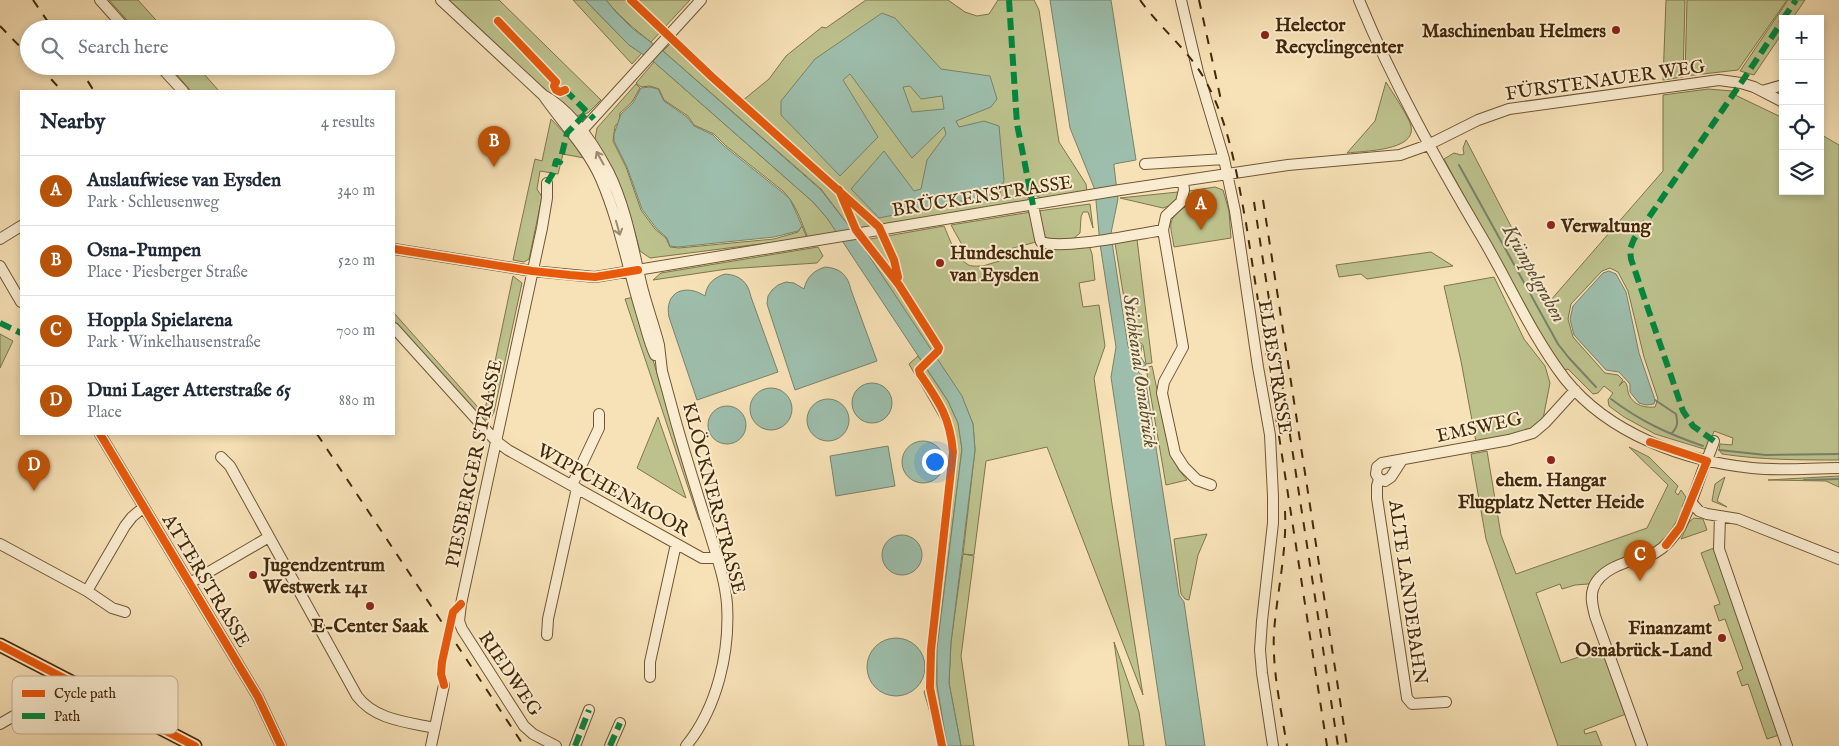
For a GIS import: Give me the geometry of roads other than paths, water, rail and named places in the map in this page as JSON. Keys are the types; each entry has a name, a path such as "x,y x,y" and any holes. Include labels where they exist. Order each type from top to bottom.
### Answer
{"main road":[{"path":"0,644 52,676"},
{"path":"0,654 52,676"},
{"path":"156,734 177,746"},
{"path":"170,734 195,746"}],"street":[{"path":"100,0 118,20"},
{"name":"KLÖCKNERSTRASSE","path":"441,0 542,95 555,114 579,134 611,203 634,271 659,346 662,370 717,558 727,604 726,649 721,672 710,705 689,742"},
{"path":"579,134 701,0"},
{"name":"ELBESTRASSE","path":"1181,0 1198,72 1224,159 1235,211 1270,435 1273,471 1273,523 1260,638 1262,673 1273,746"},
{"path":"1359,0 1373,36 1428,145 1533,329 1564,377 1575,390 1603,415 1650,442 1707,461 1754,468 1839,468"},
{"path":"168,75 182,90"},
{"name":"FÜRSTENAUER WEG","path":"1428,145 1478,120 1509,109 1719,80 1741,84 1762,91 1779,100"},
{"path":"1762,91 1779,86"},
{"name":"BRÜCKENSTRASSE","path":"395,249 532,271 595,276 1120,190 1288,166 1400,155 1428,145"},
{"path":"1145,164 1224,159"},
{"path":"1183,182 1181,202 1166,216 1162,230 1183,348 1164,382 1162,393 1175,453 1196,480 1211,485"},
{"name":"PIESBERGER STRASSE","path":"461,604 548,198 546,183"},
{"path":"1033,205 1041,242 1048,244 1099,240 1162,230"},
{"path":"0,239 20,227"},
{"path":"0,266 20,300"},
{"name":"WIPPCHENMOOR","path":"395,329 496,442 702,558 717,558"},
{"name":"EMSWEG","path":"1379,479 1376,474 1377,467 1382,463 1509,440 1533,433 1545,423 1575,390"},
{"path":"547,635 548,619 574,486 599,428 599,414"},
{"name":"ATTERSTRASSE","path":"101,435 258,697 281,746"},
{"path":"1642,746 1595,616 1592,600 1593,589 1599,578 1606,571 1655,553 1666,545 1680,527 1714,441"},
{"path":"221,457 230,466 363,704 374,712 388,718 435,728"},
{"path":"1379,479 1385,481 1391,477 1402,460"},
{"name":"ALTE LANDEBAHN","path":"1379,479 1377,498 1407,698 1412,704 1446,702"},
{"path":"1691,502 1699,511 1738,519 1839,559"},
{"path":"87,591 125,526 144,507"},
{"path":"1720,516 1719,549 1787,746"},
{"path":"190,583 268,537"},
{"path":"0,544 87,591 112,608 125,612"},
{"path":"650,677 650,662 676,544"},
{"name":"RIEDWEG","path":"461,604 459,621 462,630 513,709 533,734 556,746"},
{"path":"431,746 444,684"},
{"path":"574,746 589,710"},
{"path":"0,724 12,717"},
{"path":"610,746 620,723"},
{"path":"689,742 701,746"}],"waterway":[{"name":"Krümpelgraben","path":"1459,165 1558,344 1596,387"},
{"name":"Krümpelgraben","path":"1611,399 1655,426 1703,446"},
{"path":"1655,400 1676,414 1677,425 1671,434"},
{"name":"Krümpelgraben","path":"1719,450 1766,455 1839,454"},
{"path":"1804,480 1839,479"}],"railway":[{"path":"33,0 47,20"},
{"path":"1140,0 1197,67 1216,103 1229,142 1246,223 1327,746"},
{"path":"1199,0 1221,100"},
{"path":"0,26 20,47"},
{"path":"47,75 61,90"},
{"path":"84,75 93,90"},
{"path":"1263,200 1347,746"},
{"path":"1254,202 1338,746"},
{"path":"318,435 524,746"},
{"path":"1285,511 1285,542 1275,617 1274,661 1287,746"}],"place":[{"name":"Maschinenbau Helmers","path":"1616,30"},
{"name":"Helector Recyclingcenter","path":"1265,35"},
{"name":"Osna-Pumpen","path":"494,167"},
{"name":"Verwaltung","path":"1551,225"},
{"name":"Auslaufwiese van Eysden","path":"1201,230"},
{"name":"Hundeschule van Eysden","path":"940,263"},
{"name":"ehem. Hangar Flugplatz Netter Heide","path":"1551,460"},
{"name":"Duni Lager Atterstraße 65","path":"34,491"},
{"name":"Jugendzentrum Westwerk 141","path":"253,575"},
{"name":"Hoppla Spielarena","path":"1640,581"},
{"name":"E-Center Saak","path":"370,606"},
{"name":"Finanzamt Osnabrück-Land","path":"1722,638"}],"water label":[{"name":"Stichkanal Osnabrück","path":"1141,371"}]}
